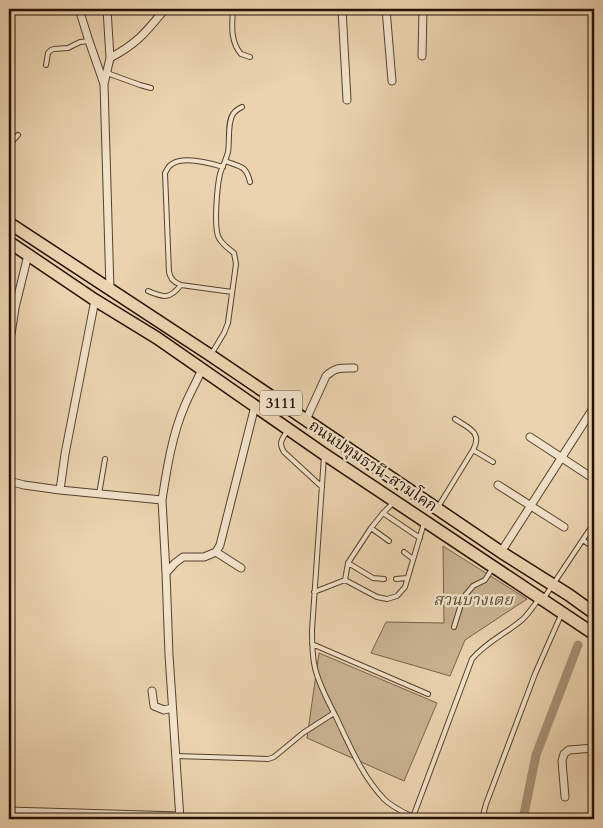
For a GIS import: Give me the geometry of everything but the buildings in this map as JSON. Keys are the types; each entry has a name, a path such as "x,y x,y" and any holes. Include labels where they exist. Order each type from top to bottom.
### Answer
{"main road":[{"name":"ถนนปทุมธานี-สามโคก","path":"9,223 210,355 501,552 593,610"},
{"name":"ถนนปทุมธานี-สามโคก","path":"9,242 157,338 324,454 594,634"}],"street":[{"path":"79,9 104,84"},
{"path":"107,9 110,58 104,84 110,290"},
{"path":"110,58 125,51 143,36 165,9"},
{"path":"342,9 347,100"},
{"path":"386,9 392,81"},
{"path":"422,56 423,9"},
{"path":"9,347 14,308 28,255"},
{"path":"60,490 65,454 96,300"},
{"path":"306,420 326,376 338,368 354,368"},
{"path":"9,811 180,818 169,655 162,500 177,427 202,369"},
{"path":"166,573 182,557 204,557 216,552 220,545 255,406"},
{"path":"501,552 594,407"},
{"path":"530,437 592,477"},
{"path":"9,481 60,490 162,500"},
{"path":"498,486 564,527"},
{"path":"216,552 241,568"},
{"path":"152,691 154,706 164,710 172,708"},
{"path":"564,797 562,761 564,754 569,750 594,748"}],"lane":[{"path":"233,9 232,30 234,43 241,54 250,57"},
{"path":"46,66 48,53 51,50 68,48 80,42 89,41"},
{"path":"107,73 151,88"},
{"path":"210,355 228,323 236,264 234,253 221,241 217,227 219,180 228,152 232,115 242,107"},
{"path":"9,145 18,135"},
{"path":"223,167 204,162 180,160 168,166 165,173 169,272 171,278 181,285 232,292"},
{"path":"225,161 248,172 250,182"},
{"path":"148,291 158,296 171,295 181,285"},
{"path":"437,509 473,450 477,440 476,434 455,419"},
{"path":"288,429 281,442 281,447 322,487"},
{"path":"473,450 493,462"},
{"path":"324,454 312,630 315,668 322,688 370,783 385,800 413,818 472,659 479,650 529,613 553,585 594,523"},
{"path":"99,494 105,459"},
{"path":"344,580 348,563 371,528 395,501"},
{"path":"383,513 420,538"},
{"path":"314,592 344,580 377,597 387,599 397,596 405,587 425,521"},
{"path":"371,528 389,541"},
{"path":"583,540 594,548"},
{"path":"404,552 414,559"},
{"path":"348,563 373,578 384,579"},
{"path":"454,628 464,598 473,586 485,580 494,567"},
{"path":"396,579 407,578"},
{"path":"482,819 535,674 562,612"},
{"path":"312,644 428,694"},
{"path":"176,756 268,759 274,757 303,733 334,713"}],"green space":[{"name":"สวนบางเตย","path":"443,546 527,599 465,640 450,676 371,653 386,622 444,623"},
{"path":"319,653 437,703 404,781 307,738"}],"waterway":[{"path":"523,819 536,755 578,645"}]}
